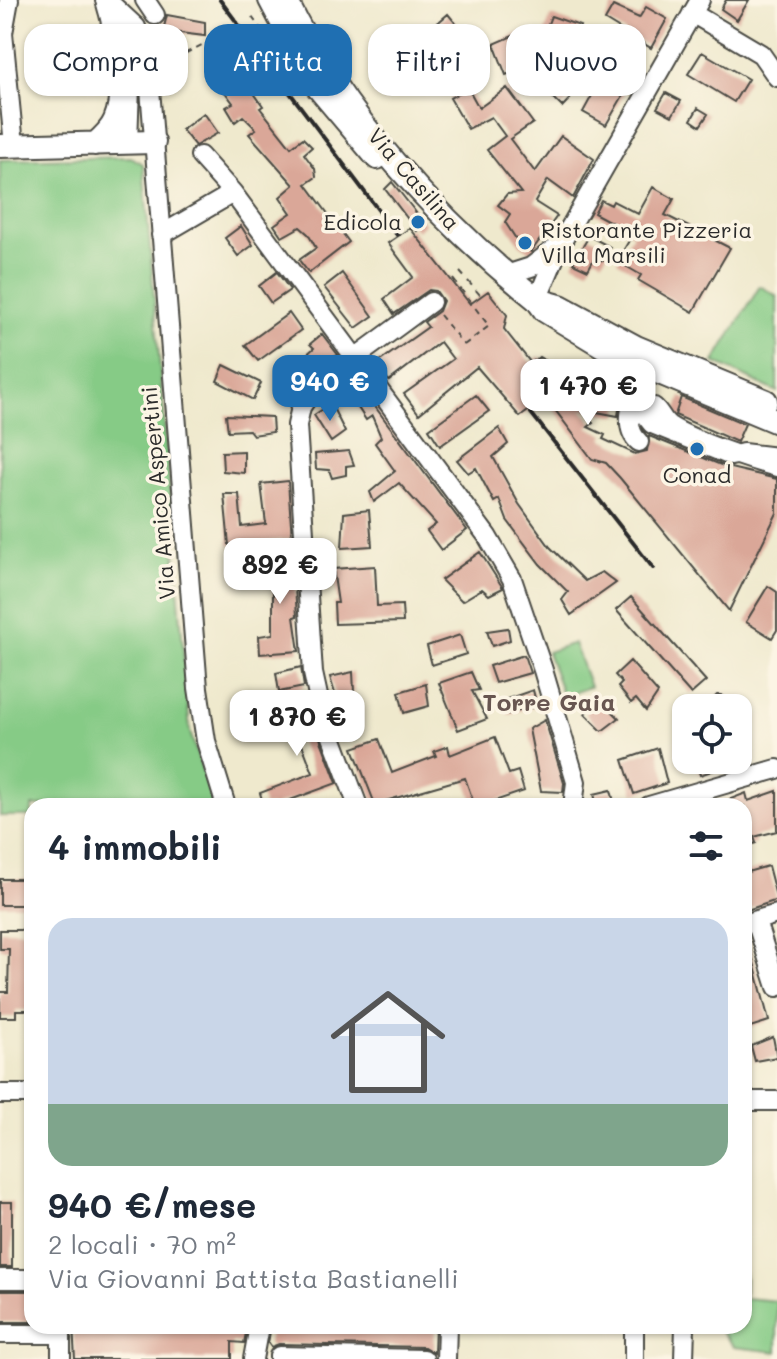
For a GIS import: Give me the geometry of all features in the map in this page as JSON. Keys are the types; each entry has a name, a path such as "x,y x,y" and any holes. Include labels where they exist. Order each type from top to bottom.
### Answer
{"main road":[{"path":"95,144 113,124 119,105 117,44 107,0"},
{"path":"270,0 306,70 338,116 381,162 434,205"},
{"name":"Via Casilina","path":"286,0 321,64 362,119 434,205 560,322 643,367 777,422"},
{"path":"303,0 333,57 434,205"},
{"path":"5,145 154,142"},
{"name":"Via Casilina","path":"537,300 560,306 636,347 777,406"}],"street":[{"path":"5,145 3,33 9,0"},
{"path":"107,0 124,34 130,58 128,143"},
{"name":"Via Amico Aspertini","path":"107,0 133,24"},
{"path":"537,300 563,239 696,7 761,54 777,77"},
{"name":"Via Amico Aspertini","path":"151,96 198,688 206,741 224,798"},
{"path":"200,156 233,193 487,536 512,579 568,753 577,788 575,798"},
{"path":"161,235 233,193"},
{"path":"506,275 531,267 563,239"},
{"path":"355,798 323,714 313,673 296,444 299,415 309,394 353,358 434,306"},
{"path":"639,442 630,432 628,422 643,367"},
{"path":"777,457 740,454 777,467"},
{"path":"677,798 777,769"},
{"path":"752,921 777,914"},
{"path":"752,927 777,987"},
{"path":"0,1094 24,1094"},
{"path":"752,1101 777,1101"},
{"path":"0,1279 24,1279"},
{"path":"0,1334 24,1332"},
{"path":"61,1334 61,1359"},
{"path":"253,1359 258,1334"},
{"path":"446,1359 447,1334"},
{"path":"634,1334 634,1359"},
{"path":"684,1359 685,1334"},
{"path":"279,1359 279,1356 424,1359"}],"path":[{"path":"460,272 481,296"},
{"path":"434,306 464,345 489,326 453,279"}],"green space":[{"path":"131,157 143,164 190,732 211,798 24,798 24,816 0,816 0,160"},
{"path":"760,286 777,296 777,392 714,362"},
{"path":"574,643 590,687 563,696 547,652"},
{"path":"752,1299 777,1301 777,1352 734,1347 723,1334 752,1334"}],"building":[{"path":"726,0 749,0 737,20 721,9"},
{"path":"613,6 639,18 646,7 667,19 651,48 646,45 646,24 612,24 605,20"},
{"path":"448,14 456,24 436,24"},
{"path":"167,15 205,22 204,36 188,34 188,24 165,24"},
{"path":"551,16 574,24 548,24"},
{"path":"506,39 506,75 494,44"},
{"path":"702,52 748,79 734,102 688,74"},
{"path":"506,89 506,96 513,96 533,123 510,139 535,172 561,136 594,159 573,198 548,180 535,202 557,216 531,252 520,245 505,222 510,214 498,205 507,194 521,193 487,150 505,136 491,117 468,129 450,98 472,96 479,108"},
{"path":"666,93 681,101 672,116 657,108"},
{"path":"228,96 256,96 263,106 260,108 291,147 303,138 312,147 304,154 315,169 316,177 306,184 349,242 309,273 299,260 316,248 308,234 300,227 282,237 274,225 291,213 280,197 294,185 249,134 256,129 243,116 235,122 226,107 233,103"},
{"path":"551,96 572,96 562,107"},
{"path":"592,96 623,96 606,125 583,112"},
{"path":"698,108 708,114 700,126 691,120"},
{"path":"204,113 218,133 195,146 182,130"},
{"path":"392,182 425,224 417,231 385,189"},
{"path":"653,187 674,199 665,215 730,248 693,312 638,280 641,275 617,261 633,234 594,213 601,200 611,205 613,201 638,214"},
{"path":"241,226 253,245 238,256 225,238"},
{"path":"410,228 470,304 488,291 507,315 504,329 531,363 539,357 603,394 621,397 618,416 581,409 593,423 588,427 605,435 603,439 635,454 647,451 649,436 726,467 777,479 777,513 729,611 620,478 606,463 592,459 546,398 520,417 477,367 419,414 404,394 453,359 440,342 389,381 376,364 428,327 424,322 439,311 443,301 436,291 429,290 394,314 384,299 413,277 388,243"},
{"path":"589,236 610,247 603,261 595,257 588,270 573,263"},
{"path":"277,272 290,290 271,303 259,286"},
{"path":"342,273 373,316 356,328 324,287"},
{"path":"289,313 301,330 258,361 245,345"},
{"path":"322,334 338,355 326,361 302,385 287,372 314,348 310,344"},
{"path":"224,365 261,383 253,400 217,381"},
{"path":"364,392 467,530 441,550 427,531 436,524 399,483 374,502 370,492 395,471 375,443 381,437 372,416 366,420 353,400"},
{"path":"476,395 489,411 440,446 429,429"},
{"path":"681,397 745,424 737,442 675,415"},
{"path":"331,404 345,432 331,442 314,415"},
{"path":"226,415 272,417 273,432 253,435 249,430 228,431"},
{"path":"499,428 508,444 493,457 519,504 550,547 585,581 602,572 616,583 571,615 562,600 568,592 540,564 507,520 499,499 494,502 476,468 468,473 457,460"},
{"path":"244,451 244,473 223,471 222,452"},
{"path":"349,451 354,465 346,466 346,475 332,478 329,470 316,469 315,454"},
{"path":"288,481 292,539 229,545 224,494 239,494 242,527 266,524 261,484"},
{"path":"369,510 372,546 342,548 344,513"},
{"path":"480,552 503,588 489,595 482,589 462,601 441,580"},
{"path":"258,559 293,559 297,616 294,617 299,651 260,654 259,636 273,634 273,579 258,579"},
{"path":"375,566 377,606 402,605 403,622 335,624 334,603 338,603 333,569"},
{"path":"768,586 777,592 777,630 772,638 746,622"},
{"path":"631,597 706,681 691,694 616,610"},
{"path":"508,628 510,640 492,646 487,631"},
{"path":"460,635 466,654 432,665 427,646"},
{"path":"524,655 530,673 495,683 489,666"},
{"path":"630,661 658,693 646,711 636,699 631,703 618,687 622,683 615,675"},
{"path":"301,667 304,687 279,692 276,673"},
{"path":"353,672 354,692 336,697 330,677"},
{"path":"471,672 479,690 472,691 487,719 458,730 439,683"},
{"path":"426,684 429,706 404,713 399,692"},
{"path":"533,690 537,706 508,714 501,701"},
{"path":"597,696 619,718 602,731 585,714"},
{"path":"309,709 337,783 296,798 262,798 260,793 313,773 295,726 242,740 240,729"},
{"path":"545,720 564,783 563,792 541,791 529,729"},
{"path":"495,737 509,774 518,771 524,791 503,798 472,798 465,778 396,798 373,798 353,748 379,739 392,773 436,756 434,751 448,746 450,755"},
{"path":"658,748 667,783 634,794 623,760"},
{"path":"611,790 613,798 595,798 594,794"},
{"path":"777,791 777,831 754,837 756,843 752,845 752,800"},
{"path":"768,866 777,900 752,908 752,871"},
{"path":"0,879 24,879 24,905 0,905"},
{"path":"0,930 24,930 24,1010 16,1010 16,1017 0,1017 0,992 8,992 9,949 0,949"},
{"path":"752,955 769,1021 752,1026"},
{"path":"773,1037 777,1057 755,1061 752,1046"},
{"path":"0,1202 12,1202 12,1267 0,1267"},
{"path":"0,1291 24,1291 24,1322 0,1322"},
{"path":"73,1334 246,1334 244,1343 232,1342 232,1359 75,1359"},
{"path":"270,1334 435,1334 434,1353 424,1347 279,1344 271,1347 268,1343"}],"railway":[{"path":"220,0 397,235"},
{"path":"531,413 653,568"}],"place":[{"name":"Edicola","path":"418,222"},
{"name":"Ristorante Pizzeria Villa Marsili","path":"525,243"},
{"name":"Conad","path":"697,449"}],"district":[{"name":"Torre Gaia","path":"549,703"}]}
